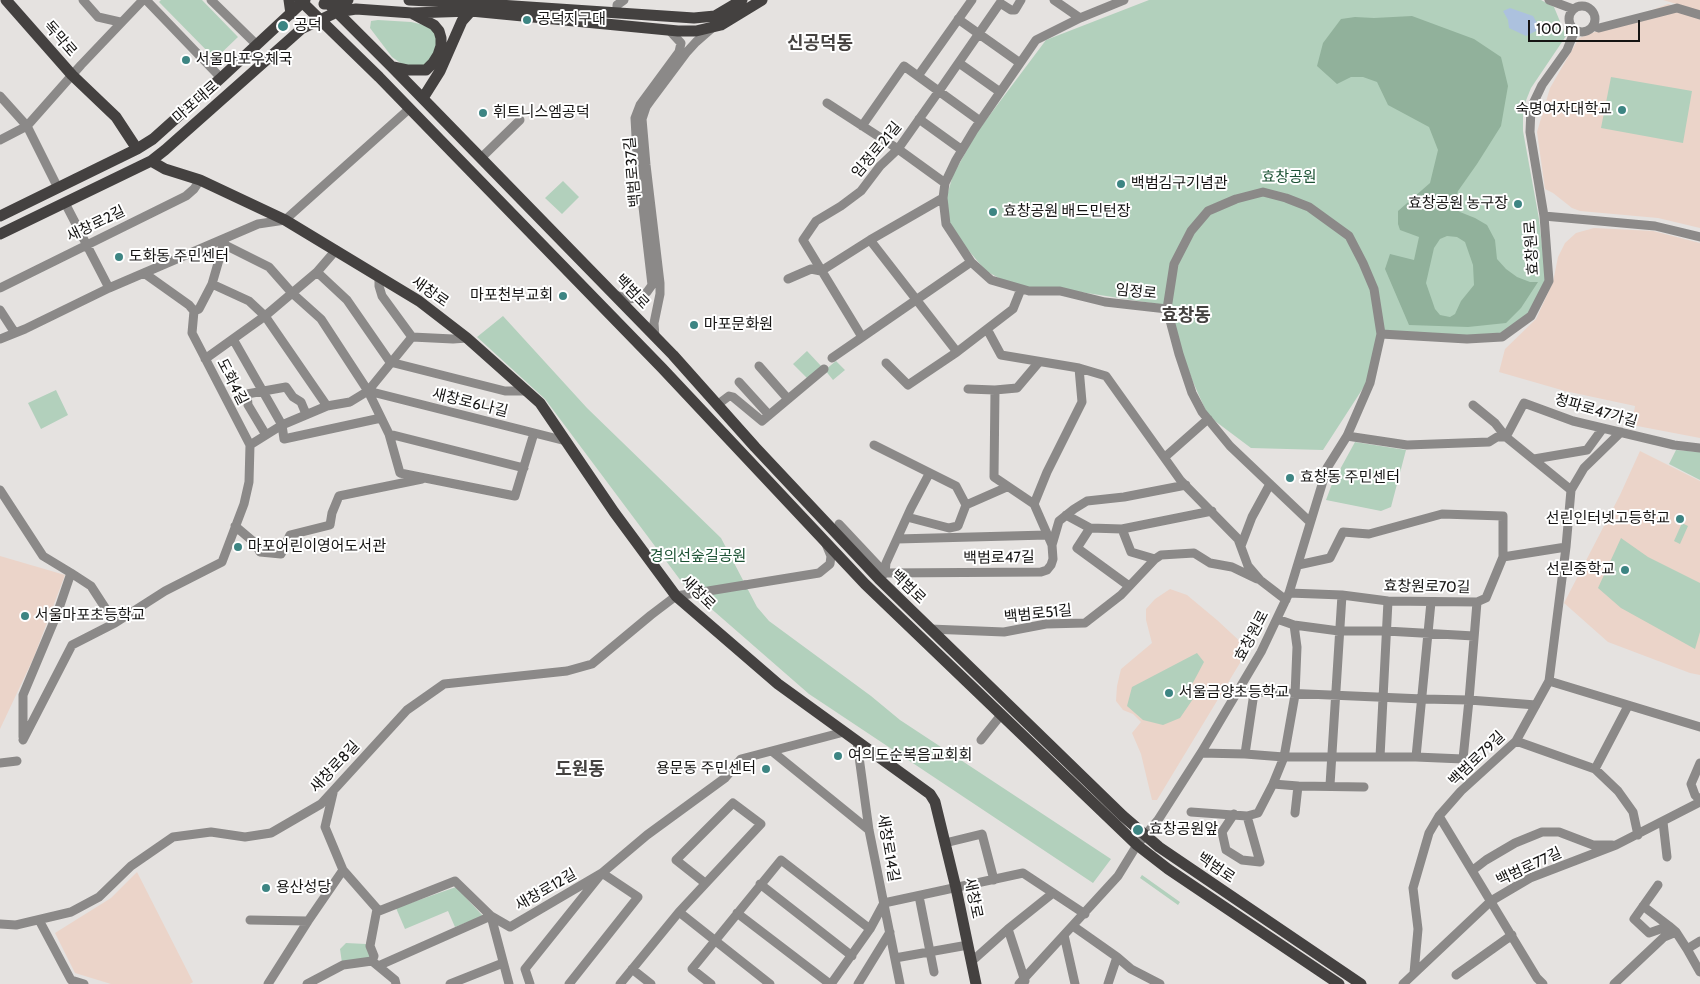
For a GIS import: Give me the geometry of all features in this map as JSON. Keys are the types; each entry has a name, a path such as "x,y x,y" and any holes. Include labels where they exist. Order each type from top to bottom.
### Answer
{"main road":[{"name":"독막로","path":"6,0 72,75 116,117 137,149"},
{"path":"289,0 291,14"},
{"path":"409,0 694,18 726,16 762,0"},
{"path":"328,1 412,13 471,11 696,31 712,28 742,0"},
{"name":"마포대로","path":"0,216 137,149 171,123 291,14 328,1"},
{"name":"백범로","path":"328,1 655,337 930,629 1097,798 1137,845 1339,984"},
{"path":"309,7 337,12 352,4"},
{"name":"마포대로","path":"0,234 151,160 165,150 304,28 309,7"},
{"name":"백범로","path":"309,7 662,368 865,584 1001,715 1097,798 1145,836 1361,984"},
{"path":"423,98 440,71 462,21 471,11"},
{"path":"392,67 407,70 426,70 438,55 441,46 439,31 434,25 412,13"},
{"path":"304,28 318,30 341,40"},
{"name":"새창로","path":"151,160 165,169 200,180 285,220 379,276 419,301 467,338 540,403 614,512 676,596 778,684 930,794 935,802 945,842 976,984"},
{"path":"533,236 541,238 547,234 545,224"},
{"path":"662,368 670,370 675,366 673,356"},
{"path":"865,584 872,585 882,576"},
{"path":"1193,885 1191,879 1194,874 1200,875"}],"street":[{"path":"83,0 98,17 120,22"},
{"path":"72,75 120,22 144,0"},
{"name":"마포대로","path":"144,0 221,78"},
{"path":"211,0 257,45"},
{"path":"617,12 618,5 624,0"},
{"path":"918,76 972,0"},
{"name":"임정로21길","path":"821,271 802,240 816,221 861,191 880,166 898,149 1000,3 1011,10 1015,10 1021,0"},
{"path":"1054,0 1080,18"},
{"name":"임정로","path":"1124,0 1080,18 1036,40 980,121 945,183 943,198 946,224 971,262 991,280 1029,291 1060,291 1105,302 1167,309 1192,393 1202,412 1230,446 1310,522"},
{"path":"1549,0 1573,9"},
{"path":"1590,4 1595,18 1593,26 1587,31 1579,32 1570,24 1569,16 1573,9 1590,4"},
{"path":"1593,26 1600,28 1677,8 1700,15"},
{"path":"958,19 1020,64"},
{"name":"백범로37길","path":"655,337 654,323 660,294 660,284 642,119 650,100 686,53 712,28"},
{"name":"백범로37길","path":"614,295 629,299 639,297 647,292 652,284 637,155 636,118 640,105 678,52 681,42 669,30"},
{"name":"효창원로","path":"1380,334 1467,338 1502,337 1531,316 1549,281 1544,216 1530,132 1531,108 1542,85 1568,50 1575,30"},
{"path":"959,63 1000,92"},
{"path":"862,126 904,66 980,121"},
{"name":"독막로","path":"27,126 72,75"},
{"path":"0,96 27,126 58,188"},
{"path":"827,103 898,149 945,183"},
{"path":"0,339 26,329 109,288 224,241 258,224 285,220 409,109"},
{"path":"919,119 962,150"},
{"path":"481,158 520,120"},
{"path":"0,140 27,126"},
{"name":"새창로2길","path":"0,288 186,196 200,180"},
{"name":"효창원로","path":"1023,982 1118,876 1137,845 1158,820 1201,753 1260,652 1288,597 1327,468 1347,436 1370,383 1380,334 1374,289 1349,236 1309,207 1263,192 1236,199 1208,211 1191,231 1174,264 1167,309"},
{"path":"788,279 811,269 821,271 943,198"},
{"path":"65,203 109,288"},
{"path":"1544,216 1654,226 1700,238"},
{"path":"870,240 958,352"},
{"path":"144,273 189,305 194,311 199,309 212,284 224,241"},
{"path":"224,241 269,267 292,293 321,319 368,391 390,434 400,473 515,496 534,433"},
{"path":"205,359 265,316 317,272 336,250"},
{"path":"832,358 971,262"},
{"path":"821,271 862,337"},
{"path":"317,272 347,300 390,362 505,391 526,391"},
{"path":"379,276 382,296 412,337"},
{"path":"212,284 249,301 265,316 327,406"},
{"path":"886,363 908,385 958,352 1013,309 1021,289"},
{"path":"0,310 15,333"},
{"name":"도화4길","path":"71,573 58,614 23,695 23,740 72,645 115,623 165,591 222,562 244,504 249,482 250,445 192,333 194,311"},
{"path":"987,329 1001,355 1079,368 1106,376 1164,458 1186,485 1238,539 1248,566 1260,580"},
{"path":"250,445 282,425 306,414 327,406 350,402 368,391 412,337"},
{"path":"412,337 467,338"},
{"path":"234,339 282,425 284,439 381,418"},
{"path":"968,389 995,390 1017,388 1039,362"},
{"path":"759,366 788,399"},
{"path":"717,405 729,396 733,397 762,421 824,368"},
{"path":"1034,504 1047,472 1082,402 1079,368"},
{"path":"739,382 769,415"},
{"path":"266,435 248,405 247,394 286,387 293,397 301,402 306,414"},
{"path":"995,390 994,477 1006,487 1034,504 1052,545"},
{"name":"새창로6나길","path":"368,391 566,441"},
{"name":"청파로47가길","path":"1506,436 1524,403 1573,421 1679,446 1700,448"},
{"path":"1473,406 1571,490"},
{"path":"1164,458 1208,419"},
{"path":"1534,460 1587,450 1604,428"},
{"name":"백범로79길","path":"1414,973 1418,929 1413,888 1429,833 1439,816 1461,792 1516,741 1549,681 1566,548 1571,490 1584,468 1621,432"},
{"path":"390,434 524,468"},
{"path":"1347,436 1407,445 1489,442 1497,437 1506,436"},
{"path":"874,445 956,486 966,505"},
{"path":"882,576 907,517 929,474"},
{"path":"236,526 255,543 260,552 281,554 290,535 330,525 332,513 339,496 427,478"},
{"path":"1241,546 1252,517 1270,484"},
{"path":"1186,485 1087,502 1066,515 1090,528 1122,529 1212,511"},
{"path":"907,517 950,528 958,526 966,505 1006,487"},
{"path":"0,490 43,556 91,586 115,623"},
{"path":"1298,565 1330,558 1343,532 1369,534 1442,514 1503,516 1504,557 1566,548"},
{"name":"백범로47길","path":"882,576 1041,572 1047,570 1051,565 1053,559 1052,545 1059,521 1066,515"},
{"path":"839,524 882,576"},
{"path":"1090,528 1077,548 1129,586"},
{"path":"1122,529 1131,552 1155,559 1161,555 1194,553 1210,563 1232,567 1260,580 1288,597"},
{"path":"897,539 1047,535"},
{"path":"826,542 830,564"},
{"name":"효창원로70길","path":"1288,597 1342,595 1388,601 1477,602 1486,598 1504,557"},
{"name":"백범로51길","path":"930,629 1004,632 1046,624 1085,623 1122,595 1155,559"},
{"path":"676,596 819,573 830,564 842,565 852,570"},
{"path":"1330,785 1342,595"},
{"name":"새창로8길","path":"0,924 16,925 71,912 99,897 131,866 173,837 210,832 245,837 271,833 321,804 407,710 444,684 567,671 592,664 676,596"},
{"path":"1380,757 1388,601"},
{"path":"1416,756 1431,602"},
{"path":"1201,753 1284,757 1416,756 1463,760 1477,602"},
{"path":"1277,619 1294,624 1339,631 1386,631 1474,636"},
{"path":"1191,812 1247,816 1258,813 1284,757 1295,695 1297,647 1294,624"},
{"path":"1549,681 1700,727"},
{"path":"1237,691 1295,695 1469,700 1536,705"},
{"path":"1245,754 1254,693"},
{"path":"1595,770 1628,706"},
{"path":"981,740 1001,715"},
{"name":"새창로12길","path":"377,909 379,911 455,881 491,916 510,927 602,874 647,836 725,778 741,759 844,732"},
{"path":"1516,741 1595,770 1618,791 1633,812 1638,835"},
{"name":"새창로14길","path":"857,742 870,830 900,984"},
{"path":"773,752 870,830"},
{"path":"0,763 17,761"},
{"path":"1700,763 1691,784 1695,795 1700,801"},
{"path":"1273,784 1364,787"},
{"path":"1296,813 1298,786"},
{"path":"333,790 325,826 344,870 377,909 370,946 375,964 395,980 396,984"},
{"name":"백범로77길","path":"1403,984 1491,901 1530,878 1616,845 1700,801"},
{"path":"620,984 679,912 761,824 733,803 676,860 705,883"},
{"path":"1234,814 1222,832 1226,850 1242,860 1260,862 1247,816"},
{"path":"1439,816 1537,978 1543,984"},
{"path":"1663,822 1667,857"},
{"path":"1473,870 1515,843 1542,832 1559,832 1593,845 1616,845"},
{"path":"945,842 982,834 994,880"},
{"path":"711,984 692,969 781,860 870,929"},
{"path":"268,984 308,921 344,870"},
{"path":"737,912 834,983 870,929 884,903 1023,873 1085,914"},
{"path":"530,984 525,968 602,874 638,896 569,984"},
{"path":"760,884 852,956"},
{"path":"1658,885 1634,920 1649,933 1672,929"},
{"path":"971,962 1053,893"},
{"path":"919,896 934,972"},
{"path":"1643,906 1672,929 1688,949 1700,972"},
{"path":"679,912 770,984"},
{"path":"307,984 343,966 375,964 491,916 509,984"},
{"path":"39,920 71,980 84,984"},
{"path":"250,920 308,921"},
{"path":"1073,926 1118,957 1131,969 1160,984"},
{"path":"1008,929 1023,982"},
{"path":"1614,984 1672,929"},
{"path":"858,984 890,932"},
{"path":"1064,935 1074,984"},
{"path":"1456,975 1512,935"},
{"path":"1688,949 1700,941"},
{"path":"895,958 968,944"},
{"path":"1108,984 1118,957"},
{"path":"450,984 503,962"},
{"path":"632,970 651,984"}],"shaded area":[{"path":"1663,0 1700,0 1700,11"},
{"name":"숙명여자대학교","path":"1668,4 1700,13 1700,228 1658,218 1580,211 1572,208 1545,189 1537,132 1550,88 1579,38"},
{"path":"1594,228 1653,231 1700,243 1700,438 1632,425 1635,406 1565,391 1499,372 1505,349 1536,319 1553,282 1558,257 1565,243 1576,233"},
{"name":"선린중학교","path":"1640,451 1700,481 1700,675 1608,642 1564,603 1620,495"},
{"name":"서울마포초등학교","path":"0,556 65,575 34,657 0,729"},
{"name":"서울금양초등학교","path":"1170,589 1187,595 1217,620 1245,646 1246,653 1157,800 1152,800 1141,754 1132,733 1141,722 1133,714 1123,710 1116,701 1117,686 1121,669 1152,643 1146,620 1146,609 1155,599"},
{"path":"137,872 193,982 190,984 111,984 75,973 55,933 111,898"}],"green space":[{"path":"161,0 202,0 238,37 215,59 159,2"},
{"name":"효창공원","path":"1149,0 1541,0 1554,7 1566,36 1531,88 1523,108 1523,131 1539,219 1546,281 1528,314 1501,334 1467,336 1378,332 1367,382 1323,450 1251,448 1211,418 1206,411 1164,305 1061,289 1030,288 1008,283 986,271 963,244 949,223 946,199 953,175 977,132 1046,40"},
{"path":"1412,16 1474,39 1501,57 1508,86 1501,126 1458,191 1454,208 1487,225 1495,240 1497,259 1506,269 1517,277 1530,282 1538,282 1521,308 1506,323 1468,327 1409,325 1385,269 1390,254 1414,260 1419,237 1400,230 1398,211 1430,183 1438,150 1429,127 1388,105 1377,82 1363,77 1351,77 1337,84 1317,66 1323,43 1341,19 1355,17","holes":["1447,236 1457,237 1465,242 1473,265 1474,285 1461,301 1455,314 1450,317 1440,315 1435,309 1426,283 1434,248 1440,239"]},
{"path":"371,21 411,22 429,26 439,36 435,55 423,66 402,64 392,57 370,28"},
{"path":"1611,77 1692,91 1683,143 1601,128"},
{"path":"563,181 579,197 562,214 545,198"},
{"name":"경의선숲길공원","path":"503,316 587,408 721,538 757,607 769,621 871,696 900,720 1111,859 1093,883 809,694 684,585 545,399 477,337"},
{"path":"807,351 822,367 808,379 793,364"},
{"path":"836,361 845,370 833,380 825,370"},
{"path":"56,390 68,415 41,429 28,403"},
{"path":"1355,442 1406,450 1391,507 1381,511 1326,500 1332,484"},
{"path":"1676,450 1700,452 1700,480 1669,464"},
{"path":"1682,523 1688,526 1680,544 1674,541"},
{"path":"1621,538 1648,557 1700,583 1700,632 1695,649 1621,608 1598,588"},
{"path":"1197,653 1204,662 1188,692 1195,696 1180,718 1163,725 1143,720 1127,706 1132,687"},
{"path":"1142,875 1180,902 1178,905 1140,878"},
{"path":"456,887 483,916 455,927 448,911 405,929 396,908"},
{"path":"346,943 366,944 370,956 369,959 342,963 340,949"}],"water":[{"path":"1510,8 1533,16 1538,30 1526,36 1509,28 1508,20 1503,11"}],"place":[{"name":"공덕지구대","path":"527,20"},
{"name":"공덕","path":"283,26"},
{"name":"서울마포우체국","path":"186,60"},
{"name":"숙명여자대학교","path":"1622,110"},
{"name":"휘트니스엠공덕","path":"483,113"},
{"name":"백범김구기념관","path":"1121,184"},
{"name":"효창공원 농구장","path":"1518,204"},
{"name":"효창공원 배드민턴장","path":"993,212"},
{"name":"도화동 주민센터","path":"119,257"},
{"name":"마포천부교회","path":"563,296"},
{"name":"마포문화원","path":"694,325"},
{"name":"효창동 주민센터","path":"1290,478"},
{"name":"선린인터넷고등학교","path":"1680,519"},
{"name":"마포어린이영어도서관","path":"238,547"},
{"name":"선린중학교","path":"1625,570"},
{"name":"서울마포초등학교","path":"25,616"},
{"name":"서울금양초등학교","path":"1169,693"},
{"name":"여의도순복음교회회","path":"838,756"},
{"name":"용문동 주민센터","path":"766,769"},
{"name":"효창공원앞","path":"1138,830"},
{"name":"용산성당","path":"266,888"}],"district":[{"name":"신공덕동","path":"820,44"},
{"name":"효창동","path":"1186,316"},
{"name":"도원동","path":"580,770"}]}
